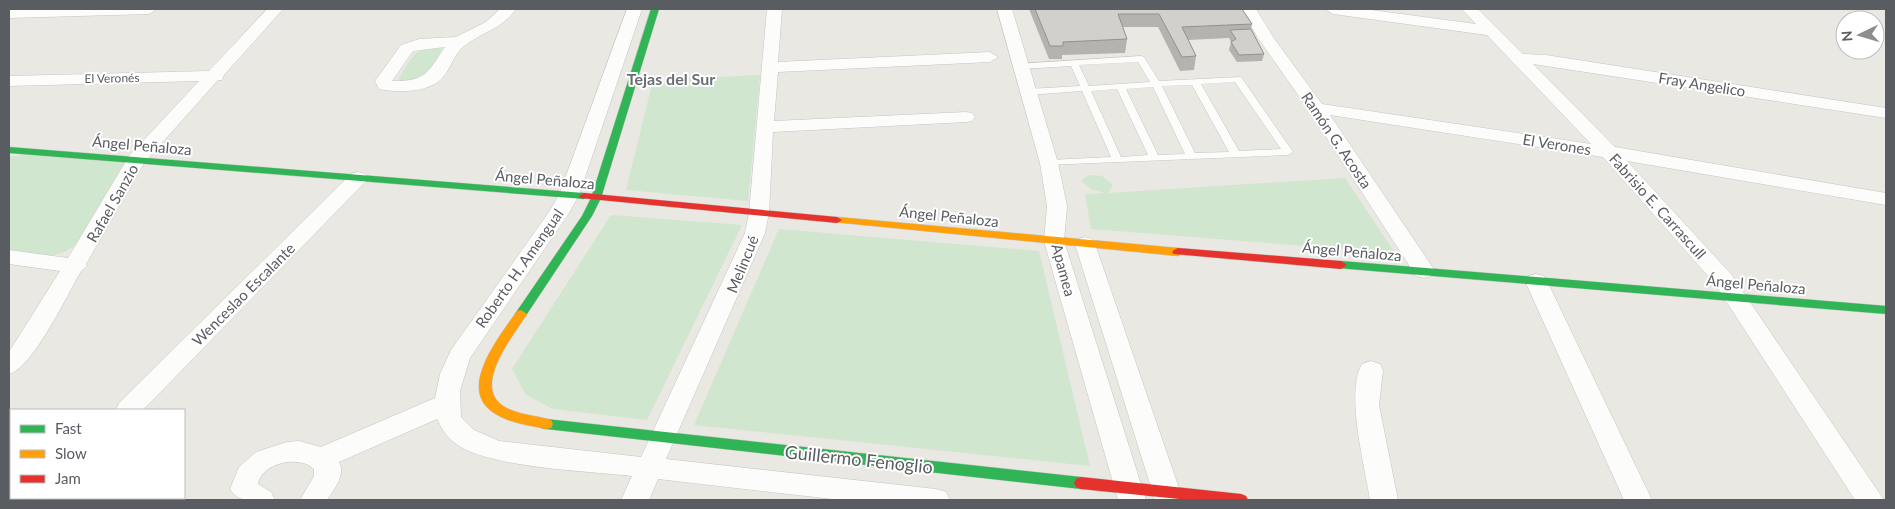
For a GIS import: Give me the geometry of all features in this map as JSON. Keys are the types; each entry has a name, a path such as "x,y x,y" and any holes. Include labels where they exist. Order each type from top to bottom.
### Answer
{"street":[{"path":"9,13 149,9"},
{"name":"Rafael Sanzio","path":"9,366 22,352 76,266 136,160 216,76 275,9"},
{"path":"459,42 496,23 508,9"},
{"name":"Roberto H. Amengual","path":"446,408 450,378 459,356 569,196 634,9"},
{"name":"Roberto H. Amengual","path":"486,395 484,380 491,360 587,216 596,198 655,9"},
{"name":"Melincué","path":"635,500 750,250 759,213 764,126 775,9"},
{"name":"Apamea","path":"1004,9 1049,163 1057,206 1054,242 1130,494"},
{"name":"Ramón G. Acosta","path":"1250,9 1266,38 1316,108 1424,271"},
{"path":"1333,9 1491,31"},
{"name":"Fabrisio E. Carrascull","path":"1470,9 1609,152 1723,279 1870,500"},
{"path":"770,67 990,57"},
{"name":"Fray Angelico","path":"1518,59 1546,60 1886,112"},
{"name":"El Veronés","path":"9,81 216,76"},
{"name":"El Verones","path":"1316,108 1609,152 1886,199"},
{"path":"764,126 966,117"},
{"name":"Ángel Peñaloza","path":"9,150 596,198 1054,242 1886,310"},
{"name":"Wenceslao Escalante","path":"129,409 358,178"},
{"name":"Apamea","path":"1085,244 1167,496"},
{"path":"9,257 76,266"},
{"path":"1536,281 1638,500"},
{"path":"1371,370 1367,405 1384,500"},
{"name":"Guillermo Fenoglio","path":"486,395 495,408 520,419 1130,494 1241,500"},
{"path":"322,458 446,408"},
{"name":"Guillermo Fenoglio","path":"446,408 455,430 474,444 499,451 936,500"},
{"path":"261,500 244,489 247,475 266,457 282,452 308,453 322,458 328,466 327,478 311,500"}],"lane":[{"path":"1021,66 1141,59 1156,84 1192,157"},
{"path":"1074,63 1117,160"},
{"path":"1028,92 1238,79 1288,152 1049,163"},
{"path":"1196,82 1236,155"},
{"path":"1120,86 1154,158"}],"green space":[{"path":"443,47 428,75 407,82 400,81 399,78 415,54 425,49"},
{"path":"760,75 748,201 626,190 653,80"},
{"path":"22,155 129,161 76,245 59,254 44,256 9,251 9,157"},
{"path":"1089,175 1102,176 1113,185 1108,193 1345,178 1395,253 1091,229 1085,194 1105,193 1091,189 1081,181"},
{"path":"611,215 742,225 647,420 553,409 526,395 512,369"},
{"path":"779,229 1039,251 1090,466 694,425"}],"building":[{"path":"1035,9 1242,9 1252,24 1182,27 1196,56 1182,57 1159,14 1118,14 1127,39 1063,42 1063,46 1050,46"},
{"path":"1251,29 1264,54 1239,55 1231,42 1236,39 1230,30"}],"traffic: fast":[{"path":"521,314 587,216 596,198 655,9"},
{"path":"9,150 584,196"},
{"path":"1341,265 1886,310"},
{"path":"546,424 1081,483"}],"traffic: slow":[{"path":"837,220 1178,252"},
{"path":"521,314 496,353 488,370 484,385 487,398 497,409 516,418 546,424"}],"traffic: jam":[{"path":"584,196 837,220"},
{"path":"1178,252 1341,265"},
{"path":"1081,483 1241,500"}],"district":[{"name":"Tejas del Sur","path":"671,78"}]}
